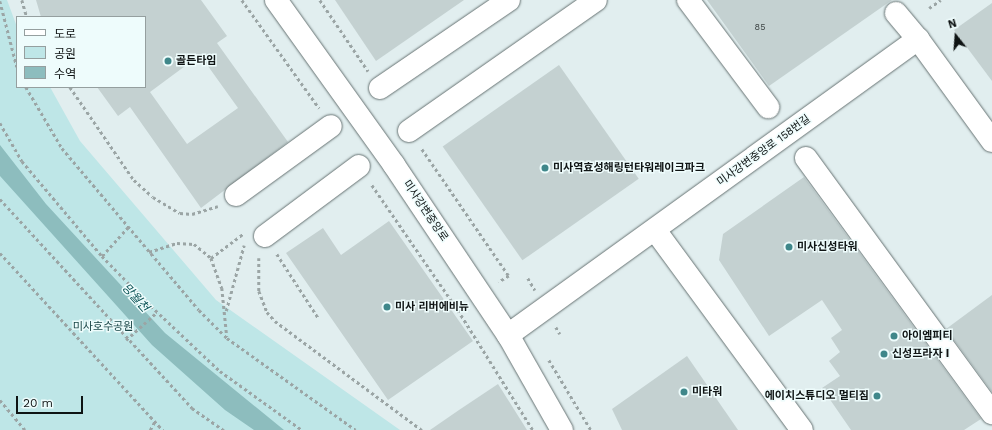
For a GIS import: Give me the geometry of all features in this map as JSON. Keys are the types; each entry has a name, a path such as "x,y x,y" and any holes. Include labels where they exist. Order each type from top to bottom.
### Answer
{"street":[{"name":"미사강변중앙로","path":"276,0 389,158 508,335 562,430"},
{"path":"380,88 509,0"},
{"path":"409,131 596,0"},
{"path":"688,0 768,107"},
{"path":"896,13 918,39 992,141"},
{"name":"미사강변중앙로 158번길","path":"508,335 918,39"},
{"path":"236,195 331,126"},
{"path":"806,158 992,413"},
{"path":"260,230 359,166"},
{"path":"655,230 802,430"}],"path":[{"path":"22,0 28,16"},
{"path":"930,8 941,0"},
{"path":"0,1 16,63"},
{"path":"27,88 62,148 149,252 227,338 356,430"},
{"path":"71,88 134,180 170,209 192,214 219,205 236,195"},
{"path":"0,123 22,161 102,256 157,312 220,371 302,430"},
{"path":"0,199 126,340 192,408 224,430"},
{"path":"102,256 128,227"},
{"path":"211,258 260,230"},
{"path":"226,311 241,255 260,230"},
{"path":"260,230 319,319"},
{"path":"260,230 258,291 267,312 422,430"},
{"path":"149,252 177,243 194,244 211,258 226,311 227,338"},
{"path":"0,253 69,332 164,430"},
{"path":"458,310 533,430"},
{"path":"126,340 157,312"},
{"path":"550,359 591,430"},
{"path":"0,400 25,430"},
{"path":"150,430 155,421"}],"green space":[{"name":"미사호수공원","path":"0,0 7,0 16,24 16,88 51,88 80,141 216,300 400,430 0,430"}],"water":[{"path":"0,145 46,204 165,333 284,430 254,430 225,410 152,345 0,176"}],"building":[{"path":"36,0 201,0 227,36 217,43 288,142 201,208 130,107 118,116 98,88 146,88 146,16 41,16","holes":["200,55 238,108 187,144 150,92"]},
{"path":"335,0 464,0 376,61"},
{"path":"707,0 892,0 769,86"},
{"path":"992,3 992,81 954,30"},
{"name":"미사역효성해링턴타워레이크파크","path":"559,65 639,179 522,260 443,146"},
{"path":"804,177 981,419 964,430 851,430 822,388 840,376 829,361 840,352 831,338 842,330 822,300 769,336 719,260 723,234"},
{"name":"미사 리버에비뉴","path":"389,221 473,341 388,400 286,253 323,228 341,255"},
{"path":"992,295 992,392 946,329"},
{"name":"미타워","path":"687,356 738,430 622,430 612,409"},
{"path":"498,384 527,430 430,430 459,410"}],"place":[{"name":"골든타임","path":"168,61"},
{"name":"미사역효성해링턴타워레이크파크","path":"545,168"},
{"name":"미사신성타워","path":"789,247"},
{"name":"미사 리버에비뉴","path":"387,307"},
{"name":"아이엠피티","path":"894,336"},
{"name":"신성프라자 I","path":"884,354"},
{"name":"미타워","path":"684,392"},
{"name":"에이치스튜디오 멀티짐","path":"877,396"}],"water label":[{"name":"망월천","path":"135,298"}]}
